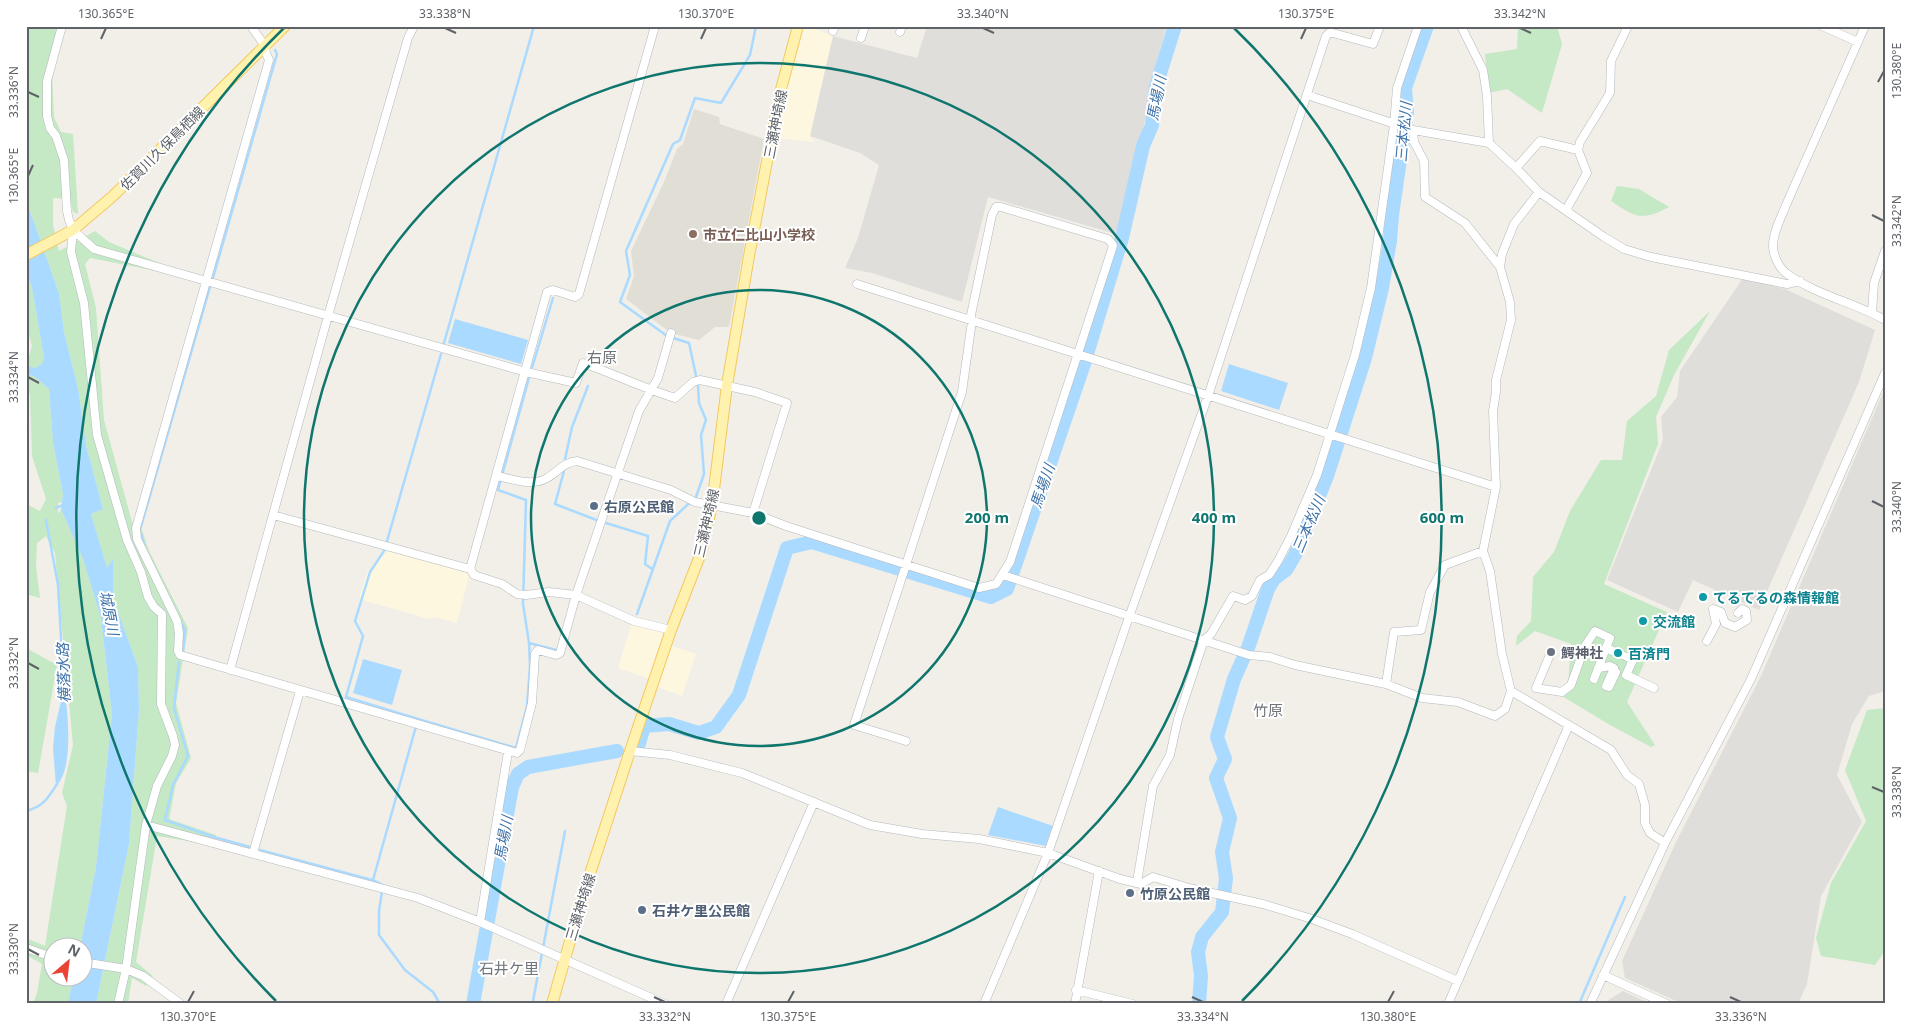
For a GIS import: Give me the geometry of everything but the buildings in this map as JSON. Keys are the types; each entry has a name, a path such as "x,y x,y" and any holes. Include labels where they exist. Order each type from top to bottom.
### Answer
{"main road":[{"name":"佐賀川久保鳥栖線","path":"26,255 70,232 113,196 285,26"},
{"name":"三瀬神埼線","path":"552,1004 564,960 630,752 671,630 700,553 712,505 727,385 780,93 798,26"}],"street":[{"path":"62,26 47,81 48,116 50,128 56,136 64,160 71,252 84,303 97,435 127,540 141,572 148,598 162,614"},
{"path":"251,26 265,46 269,60 136,528 137,539 168,606 177,621 180,633 178,651 180,655 508,752 517,753 520,750 532,703 535,654 538,650 556,655 560,653 576,595 639,411 658,378 671,333"},
{"path":"230,670 328,316 408,38 414,26"},
{"path":"470,569 547,292 553,290 575,297 579,294 656,26"},
{"path":"860,38 865,26"},
{"path":"984,1004 1048,853 1208,396 1326,36 1333,33 1373,44 1380,26"},
{"path":"1137,882 1153,786 1170,755 1178,719 1204,640 1211,634 1234,596 1245,600 1252,596 1260,580 1269,575 1278,562 1317,475 1331,435 1355,355 1371,288 1394,125 1397,88 1418,26"},
{"path":"1461,26 1483,70 1488,96 1490,143"},
{"path":"1566,210 1587,172 1578,150 1580,142 1610,93 1611,61 1628,26"},
{"path":"1822,26 1858,42"},
{"path":"1865,26 1777,228 1773,246 1777,262 1785,273 1885,320"},
{"path":"1307,95 1413,130 1490,143 1539,192 1610,241 1624,248 1651,258 1787,284 1800,281"},
{"path":"1003,575 1248,655 1270,657 1295,665 1386,684 1422,698 1458,702 1494,716 1504,709 1511,691 1502,654 1490,571 1483,551 1496,487 1493,411 1496,380 1511,320 1510,302 1500,267 1464,223 1425,197 1424,160 1414,142 1413,130"},
{"path":"1516,168 1540,141 1578,150"},
{"path":"1500,267 1502,254 1514,224 1539,192"},
{"path":"497,476 533,483 546,479 568,462 577,461 670,490 695,502 753,513 786,526 907,563 979,588 996,584 1010,562 1078,355 1113,245 1108,240 1001,207 996,208 992,215 970,315 972,321 962,392 907,563 854,725 906,741"},
{"path":"70,232 94,248 526,372 576,382 583,363 675,398 693,382 700,380 754,392 787,403 753,513"},
{"path":"1872,313 1874,283 1885,252"},
{"path":"857,284 1496,487"},
{"path":"1590,1004 1665,843 1751,679 1885,374"},
{"path":"273,515 470,569 479,577 502,584 523,594 550,592 576,595 634,621 671,630"},
{"path":"1386,684 1394,632 1421,630 1430,592 1445,565 1483,551"},
{"path":"118,1004 126,968 146,825 157,786 172,756 175,745 161,704 162,614 168,606"},
{"path":"1707,641 1716,624 1714,608 1721,612 1726,623 1735,627 1747,620 1746,611 1742,609 1738,613"},
{"path":"1549,657 1536,688 1562,692 1571,685 1585,646 1595,631 1610,638 1594,679"},
{"path":"1606,648 1633,660 1626,675 1654,688"},
{"path":"1599,668 1610,666 1614,668 1606,686 1609,687 1616,672"},
{"path":"253,853 300,691"},
{"path":"1511,691 1532,699 1569,725 1611,750 1627,775 1639,784 1645,805 1645,823 1650,833 1665,843"},
{"path":"1448,1004 1569,725"},
{"path":"480,922 508,752"},
{"path":"630,752 670,755 742,773 870,824 922,834 979,839 1048,853 1120,879 1141,884 1153,877 1189,888 1219,893 1286,911 1352,934 1458,981"},
{"path":"726,1004 814,802"},
{"path":"146,825 418,898 480,922 665,1004"},
{"path":"1075,1004 1076,990 1099,871"},
{"path":"26,948 42,954"},
{"path":"92,963 126,968 143,976 181,1004"},
{"path":"1603,975 1668,1004"},
{"path":"1076,990 1133,1004"}],"shaded area":[{"path":"803,26 808,26 833,36 810,136 814,142 776,138 785,93"},
{"path":"927,26 1167,26 1151,80 1147,113 1116,234 988,197 962,302 872,273 845,268 858,238 879,165 860,153 810,136 833,36 917,58"},
{"name":"市立仁比山小学校","path":"694,109 719,117 720,124 764,139 729,327 715,327 699,340 671,333 626,299 634,276 631,251 664,182 677,149 683,144"},
{"path":"1743,278 1785,289 1875,330 1859,382 1759,610 1693,580 1678,612 1607,580 1663,440 1661,417 1677,397 1680,371"},
{"path":"1885,388 1885,691 1869,696 1852,724 1837,775 1862,822 1821,896 1807,984 1798,1004 1683,1004 1625,978 1622,961 1676,842 1761,676"},
{"path":"385,542 471,567 457,623 436,617 429,619 359,599 367,573 381,554"},
{"path":"634,616 678,627 672,646 696,654 682,696 657,687 659,682 618,668"},
{"path":"1623,991 1651,1004 1602,1004"}],"green space":[{"path":"29,26 66,26 52,72 54,117 61,132 73,134 78,214 73,212 70,199 53,198 53,225 59,251 95,231 109,242 159,263 157,271 90,258 85,264 96,308 104,420 132,522 142,530 149,551 188,628 176,703 191,758 176,783 169,819 216,835 213,845 157,836 136,962 153,976 146,986 132,978 128,1004 96,1004 129,844 139,710 138,667 113,598 113,560 107,569 91,514 103,509 86,445 78,388 64,332 59,293 26,200 26,34"},
{"path":"1518,26 1557,26 1562,44 1542,113 1507,89 1489,93 1485,54 1517,49"},
{"path":"1617,186 1639,189 1669,207 1645,216 1633,214 1611,201"},
{"path":"26,268 32,288 44,358 42,364 35,368 26,366 26,358 29,356 32,346 26,324"},
{"path":"1710,311 1674,375 1656,417 1658,444 1604,584 1667,612 1627,702 1655,745 1651,747 1557,693 1568,685 1571,644 1535,631 1516,646 1517,636 1531,621 1533,577 1554,552 1570,511 1601,460 1622,460 1627,421 1656,396 1669,350"},
{"path":"26,374 35,377 49,389 53,443 63,494 62,502 58,503 58,514 61,509 83,559 101,618 112,714 96,867 82,938 46,938 67,806 62,793 73,745 55,553 46,536 37,543 36,566 40,598 26,594 26,504 40,511 46,499 32,456 30,394 26,390"},
{"path":"26,648 57,665 38,773 26,771"},
{"path":"1885,708 1885,951 1875,965 1821,956 1816,938 1831,883 1866,821 1845,770 1867,710"},
{"path":"26,938 42,945 42,964 26,955"},
{"path":"42,964 42,988 71,988 68,1004 33,1004"}],"water":[{"name":"城原川","path":"26,200 59,293 64,332 78,388 86,445 103,509 91,514 107,568 113,559 113,598 138,667 139,710 129,844 96,1004 68,1004 71,988 92,988 92,938 82,938 96,867 112,714 101,618 83,559 61,509 63,494 53,443 49,389 35,377 26,374 26,366 35,368 42,364 44,358 32,288 26,268"},
{"path":"455,319 528,340 521,364 448,343"},
{"path":"1229,364 1288,383 1279,410 1221,391"},
{"path":"363,659 402,670 392,705 353,693"},
{"path":"64,688 68,725 67,754 62,778 56,786 53,748 55,727"},
{"path":"998,807 1053,826 1046,846 988,835"}],"waterway":[{"path":"444,343 534,26"},
{"path":"637,614 670,521 696,497 704,474 701,435 706,420 699,403 698,385 689,343 667,336 620,302 630,275 626,251 673,144 680,140 695,98 721,103 750,55 756,26"},
{"name":"馬場川","path":"638,747 644,726 669,724 699,733 716,727 739,695 787,548 812,542 991,597 1007,589 1084,364 1122,238 1143,146 1152,125 1156,86 1175,26"},
{"name":"三本松川","path":"1199,1004 1201,976 1198,952 1202,937 1222,912 1226,878 1222,852 1230,818 1216,778 1225,759 1217,737 1234,679 1248,648 1268,589 1274,579 1286,570 1295,555 1327,476 1365,358 1382,288 1390,241 1407,112 1405,88 1427,26"},
{"path":"213,278 277,54 275,50"},
{"path":"145,548 140,530 210,287"},
{"path":"532,368 553,298"},
{"path":"387,541 441,354"},
{"path":"418,719 516,748 527,706 530,667 529,643 523,604 526,500 498,490 529,378"},
{"path":"565,459 572,427 588,386"},
{"path":"564,471 555,504 599,521"},
{"path":"56,508 63,505"},
{"name":"横落水路","path":"46,520 58,585 64,690"},
{"path":"606,523 648,536 645,564 652,569"},
{"path":"384,551 370,572 355,621 363,636 346,697 418,719 373,880 383,885 379,911 379,935 405,970 433,992 440,1004"},
{"path":"180,620 185,630 183,652"},
{"path":"529,643 556,650 559,648"},
{"path":"179,662 174,708 188,756 173,785 165,820 250,847"},
{"name":"馬場川","path":"473,1004 512,787 518,774 528,767 617,751"},
{"name":"横落水路","path":"26,811 37,807 48,798 57,784"},
{"path":"534,1004 533,1001 565,831"},
{"path":"260,850 372,880"},
{"path":"1579,1004 1625,897"}],"place":[{"name":"市立仁比山小学校","path":"693,234"},
{"name":"右原公民館","path":"594,506"},
{"name":"てるてるの森情報館","path":"1703,597"},
{"name":"交流館","path":"1643,621"},
{"name":"鰐神社","path":"1551,652"},
{"name":"百済門","path":"1618,653"},
{"name":"竹原公民館","path":"1130,893"},
{"name":"石井ケ里公民館","path":"642,910"}],"district":[{"name":"右原","path":"602,357"},
{"name":"竹原","path":"1268,710"},
{"name":"石井ケ里","path":"509,968"}]}
